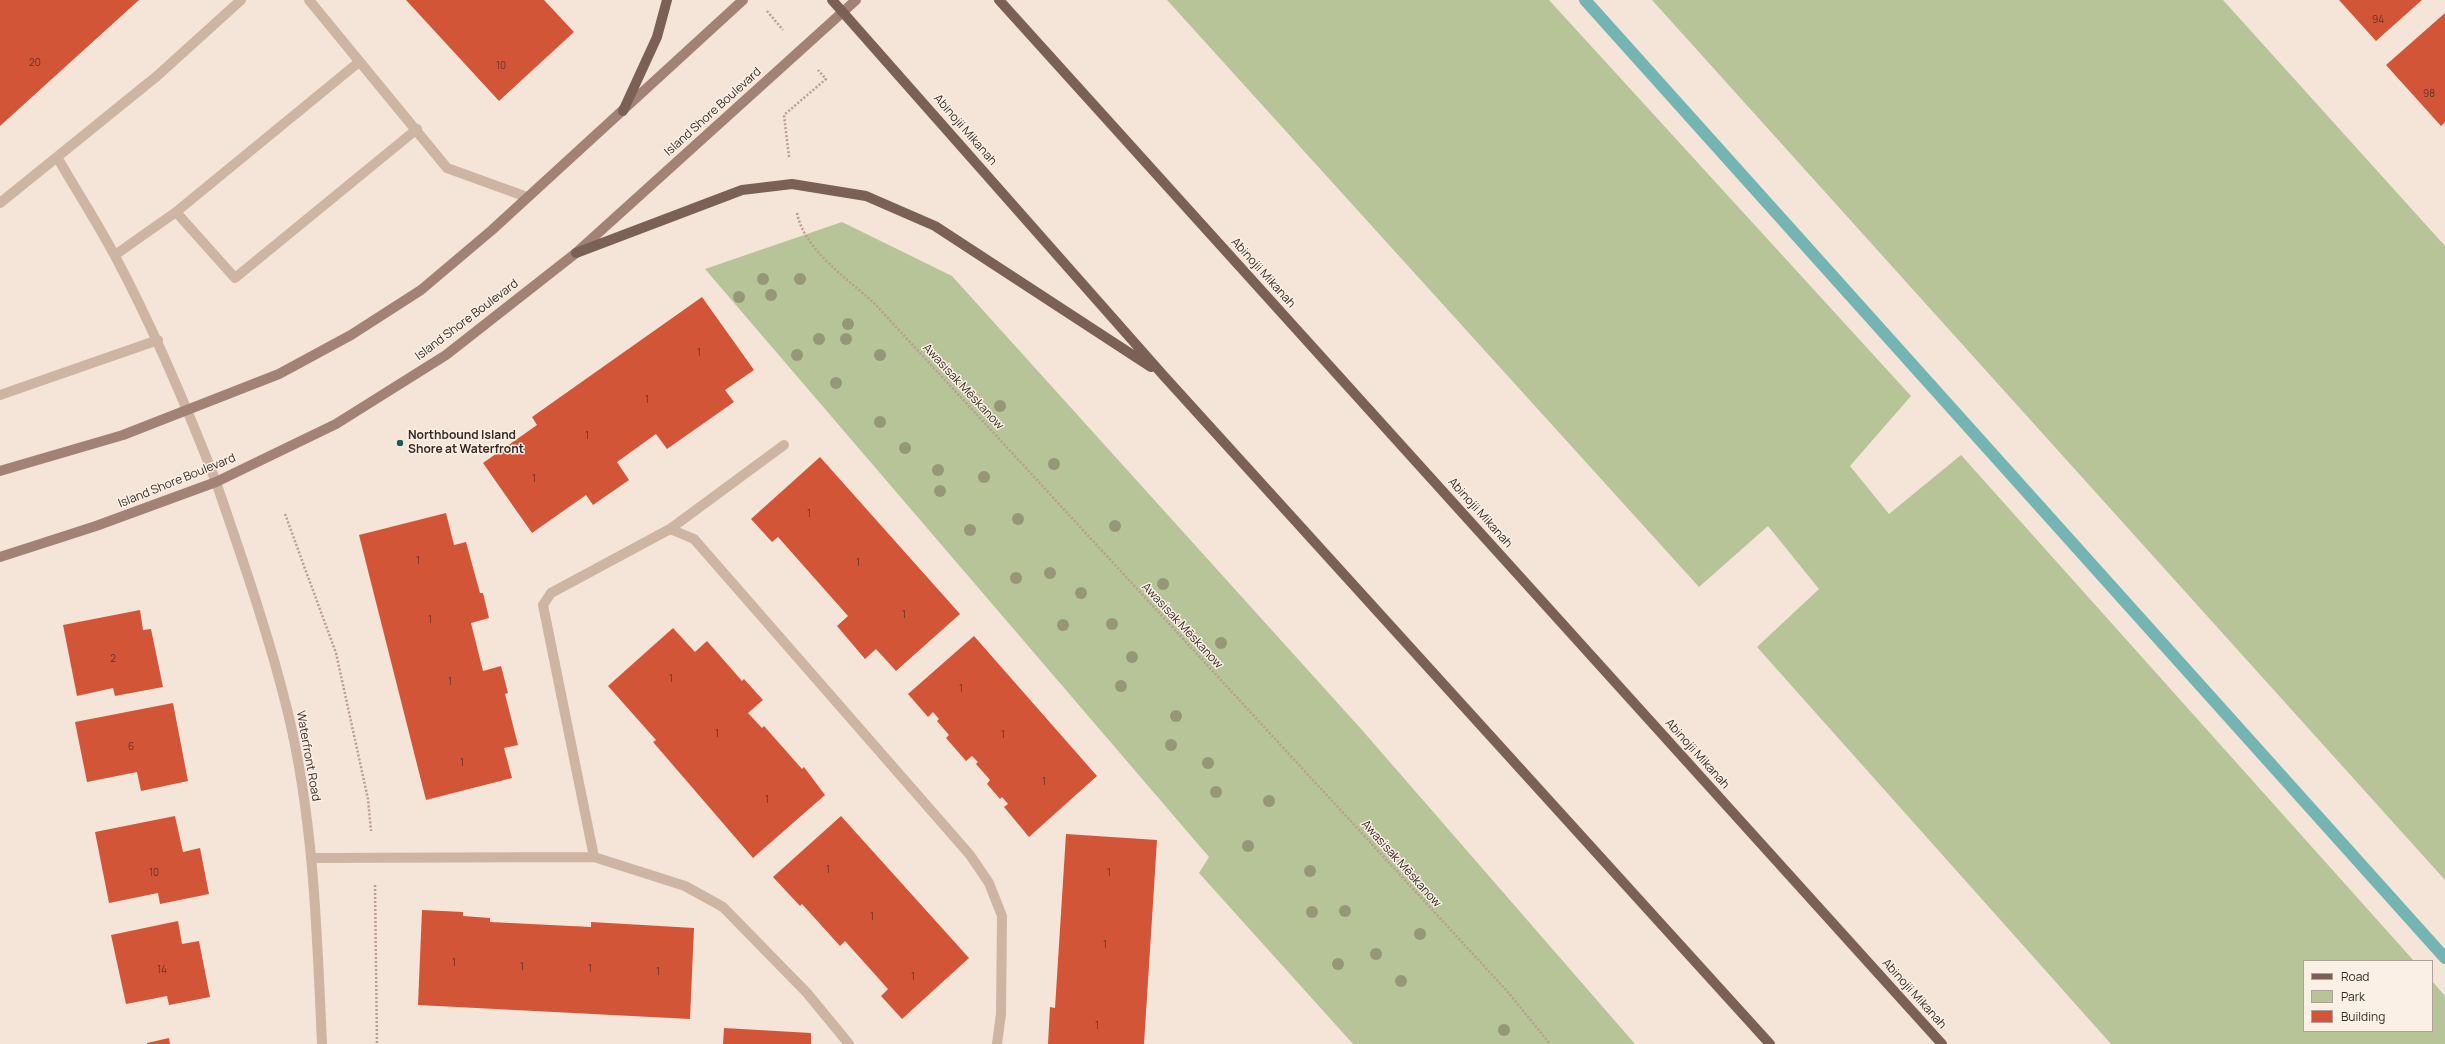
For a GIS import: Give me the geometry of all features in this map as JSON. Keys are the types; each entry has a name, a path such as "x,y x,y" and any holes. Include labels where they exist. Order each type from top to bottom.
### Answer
{"main road":[{"path":"623,111 657,37 667,0"},
{"name":"Abinojii Mikanah","path":"832,0 1163,375 1770,1044"},
{"name":"Abinojii Mikanah","path":"999,0 1942,1044"},
{"path":"576,253 742,190 792,184 866,196 935,226 1163,375"}],"street":[{"path":"0,203 157,76 241,0"},
{"path":"309,0 359,62 417,129 447,168 527,197"},
{"path":"0,471 123,435 188,410 279,374 351,335 421,290 492,230 743,0"},
{"name":"Island Shore Boulevard","path":"0,557 96,526 216,482 336,424 446,355 576,253 856,0"},
{"path":"115,255 176,212 359,62"},
{"path":"176,212 235,278 417,129"},
{"name":"Waterfront Road","path":"57,157 115,255 158,340 170,375 188,410 216,482 268,642 288,714 301,783 311,858 322,1044"},
{"path":"0,395 158,340"},
{"path":"594,857 543,605 551,593 670,529 784,445"},
{"path":"670,529 694,539 970,855 989,883 1002,916 1002,1014 997,1044"},
{"path":"311,858 374,856 594,857 685,886 723,907 807,993 849,1044"}],"path":[{"path":"762,6 800,50"},
{"name":"Awasisak Mēskanow","path":"800,50 826,79 784,115 792,184 799,222 810,244 885,316 1507,991 1550,1044"},
{"path":"285,514 336,653 368,799 374,856 377,916 377,1044"}],"green space":[{"path":"1167,0 1549,0 1911,396 1850,466 1889,514 1961,455 2413,960 2303,960 2303,1032 2433,1032 2433,982 2445,996 2445,1044 2111,1044 1757,647 1819,589 1768,526 1699,587"},
{"path":"1652,0 2223,0 2445,246 2445,880"},
{"path":"842,222 952,276 1362,730 1635,1044 1353,1044 1199,873 1209,857 705,269"}],"building":[{"path":"0,0 139,0 0,126"},
{"path":"406,0 544,0 574,32 499,101"},
{"path":"2339,0 2422,0 2376,41"},
{"path":"2445,13 2445,122 2441,126 2386,65"},
{"path":"702,297 754,370 725,390 734,402 667,449 656,434 617,462 629,480 593,505 586,495 532,533 483,463 537,425 532,417"},
{"path":"820,457 960,614 896,671 876,649 865,659 837,626 848,616 778,537 772,542 751,519"},
{"path":"446,513 454,545 466,542 480,593 483,593 489,618 471,623 483,671 501,666 508,693 505,694 518,745 504,748 512,778 426,800 359,535"},
{"path":"140,610 143,630 151,629 163,687 115,696 113,688 77,696 63,625"},
{"path":"673,628 695,652 707,641 742,681 744,679 763,700 748,713 762,728 764,726 802,769 804,767 825,795 753,858 653,742 656,740 608,686"},
{"path":"974,636 1097,776 1029,837 1004,807 1008,804 1002,797 1000,799 987,784 990,780 976,764 978,762 972,756 966,761 946,738 949,735 937,721 939,719 933,712 928,717 908,694"},
{"path":"173,703 188,781 141,791 137,772 87,782 75,722"},
{"path":"175,816 183,852 200,848 209,894 160,904 158,893 109,903 95,832"},
{"path":"841,816 969,958 902,1019 881,996 888,989 845,941 840,946 802,904 800,906 773,877"},
{"path":"1066,834 1157,840 1144,1044 1048,1044 1050,1007 1055,1008"},
{"path":"422,910 463,912 463,916 490,918 490,922 591,927 591,922 694,928 690,1019 418,1005"},
{"path":"178,921 182,944 199,941 210,997 169,1005 167,996 126,1004 111,935"},
{"path":"724,1028 811,1033 811,1044 723,1044"},
{"path":"169,1038 170,1044 147,1044 147,1043"}],"waterway":[{"path":"1585,0 2445,958"}],"place":[{"name":"Northbound Island Shore at Waterfront","path":"400,443"}]}
